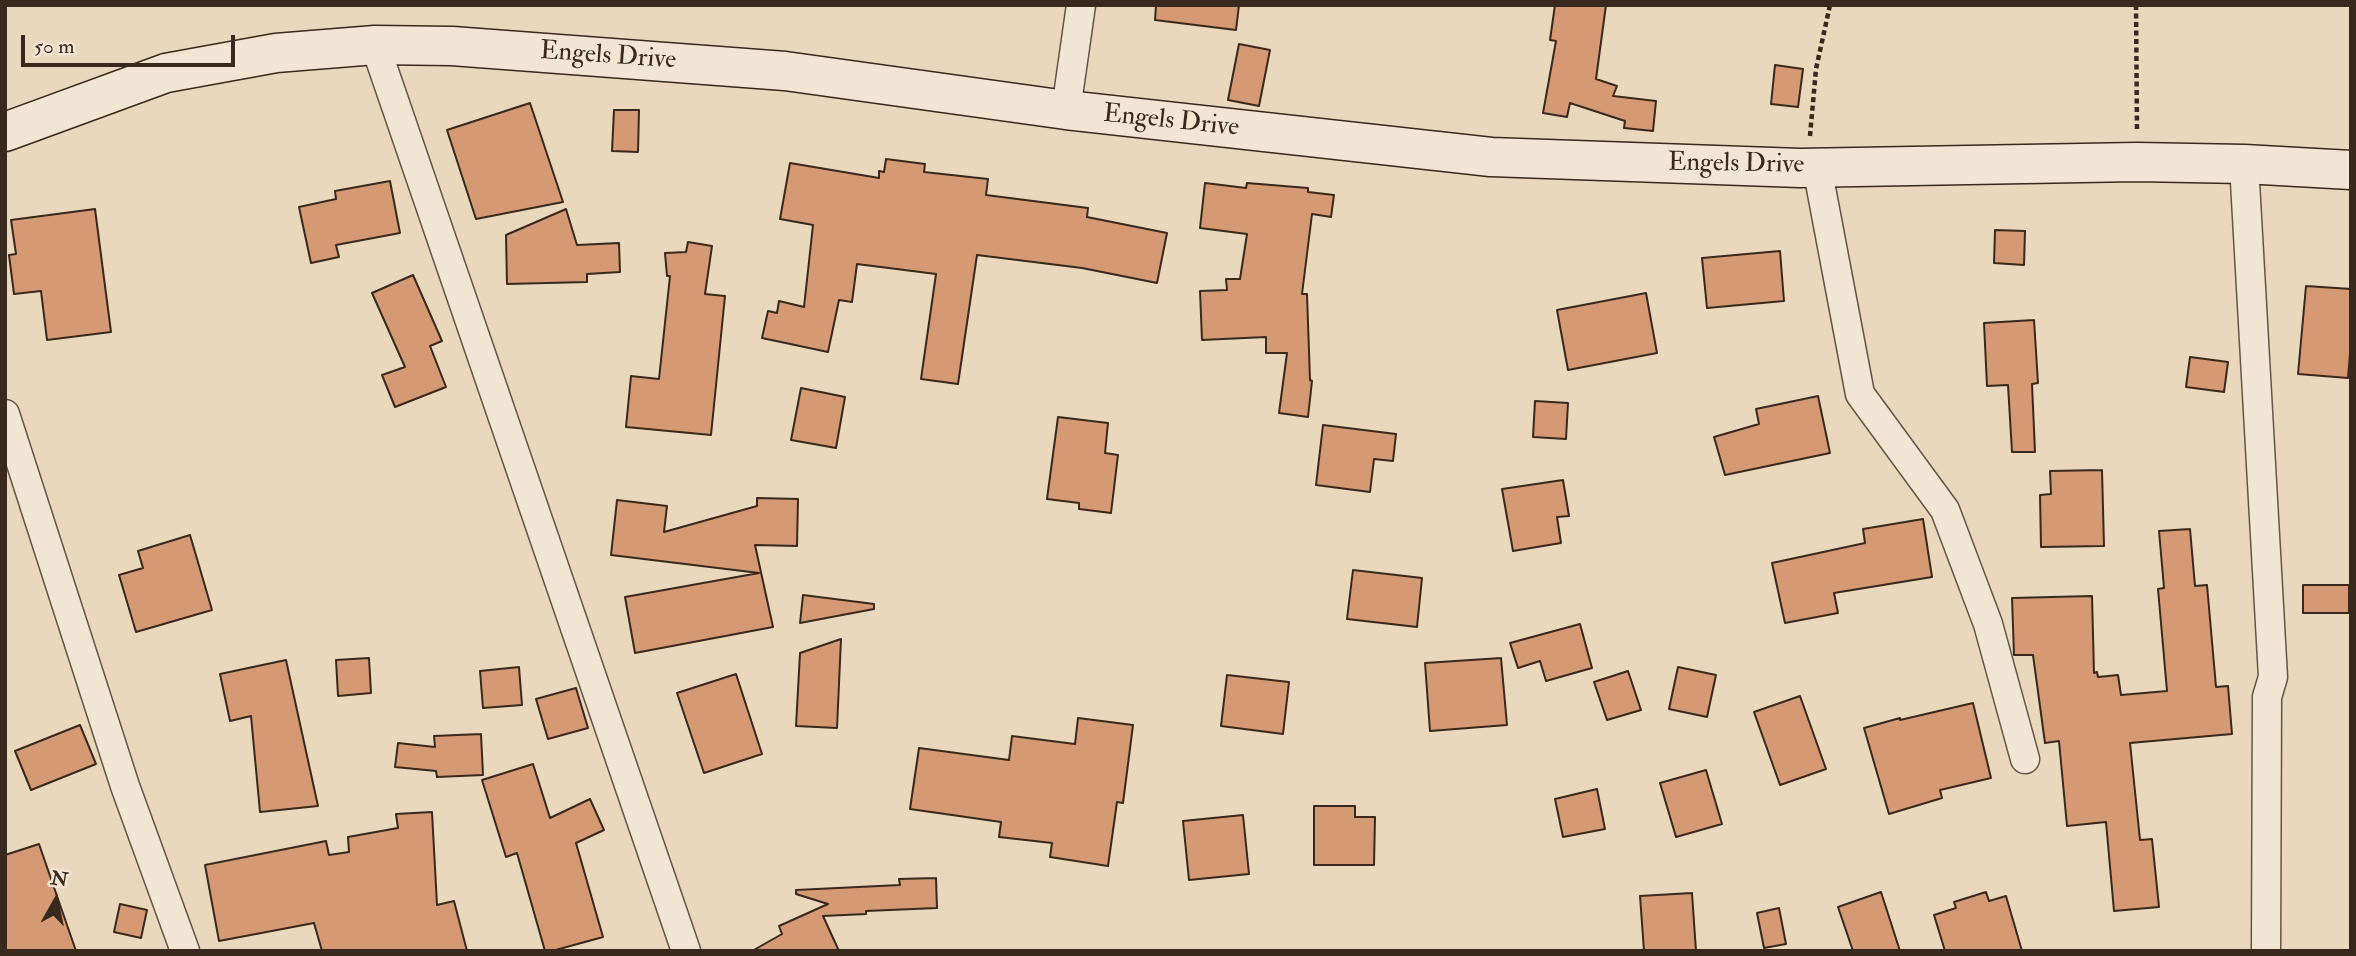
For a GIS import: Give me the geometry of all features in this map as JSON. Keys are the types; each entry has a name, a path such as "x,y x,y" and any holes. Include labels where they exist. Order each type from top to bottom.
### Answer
{"street":[{"path":"1066,110 1081,5"},
{"path":"375,45 686,951"},
{"name":"Engels Drive","path":"5,132 166,73 276,53 375,45 452,46 785,71 1066,110 1491,158 1809,168 2137,162 2351,170"},
{"path":"2244,164 2273,677 2267,697 2266,951"},
{"path":"1809,168 1860,394 1945,510 1988,624 2025,759"},
{"path":"5,414 125,786 185,951"}],"path":[{"path":"1809,168 1815,69 1830,5"},
{"path":"2136,5 2137,162"}],"building":[{"path":"1156,5 1239,5 1236,30 1155,20"},
{"path":"1555,5 1606,5 1596,79 1617,86 1613,96 1656,101 1653,131 1624,128 1625,121 1570,103 1567,117 1543,113 1556,41 1550,40"},
{"path":"1239,44 1270,50 1259,106 1228,100"},
{"path":"1775,65 1803,69 1798,107 1771,104"},
{"path":"530,103 563,202 476,219 447,130"},
{"path":"614,110 639,110 638,152 612,151"},
{"path":"886,159 925,164 924,172 988,179 986,195 1088,208 1087,217 1167,233 1157,283 1082,268 977,255 958,384 921,379 936,274 857,264 852,302 839,300 828,352 762,338 768,311 777,313 779,301 804,307 813,225 780,219 790,163 879,178 879,171 884,172"},
{"path":"390,181 400,233 336,245 339,257 311,263 299,207 336,199 335,191"},
{"path":"1205,183 1246,188 1247,183 1308,188 1308,192 1334,195 1331,217 1312,214 1302,294 1307,294 1312,381 1308,417 1279,413 1287,353 1266,353 1266,337 1202,340 1200,291 1227,290 1226,279 1240,279 1247,234 1200,228"},
{"path":"95,209 111,332 47,340 41,291 14,294 9,255 16,254 11,220"},
{"path":"566,209 577,245 619,243 620,272 587,274 587,282 507,284 506,235"},
{"path":"1995,230 2025,231 2024,265 1994,263"},
{"path":"688,242 712,246 705,294 725,296 711,435 626,427 631,376 659,379 670,276 667,276 665,253 686,252"},
{"path":"1780,251 1784,301 1707,308 1702,258"},
{"path":"413,275 442,341 430,346 446,387 395,407 382,375 405,367 372,293"},
{"path":"2306,286 2351,289 2348,378 2298,374"},
{"path":"1646,293 1657,353 1568,370 1557,310"},
{"path":"2034,320 2038,383 2032,384 2035,452 2012,452 2008,385 1987,386 1984,323"},
{"path":"2190,357 2228,362 2224,392 2186,387"},
{"path":"801,388 845,397 836,448 791,440"},
{"path":"1818,396 1830,453 1725,475 1714,437 1759,424 1756,409"},
{"path":"1535,401 1568,403 1566,439 1533,437"},
{"path":"1058,417 1108,423 1105,453 1118,455 1111,513 1079,509 1079,503 1047,499"},
{"path":"1323,425 1396,434 1393,461 1374,459 1370,492 1316,485"},
{"path":"2102,470 2104,546 2041,547 2040,495 2051,494 2050,471"},
{"path":"1563,480 1569,516 1557,517 1561,543 1513,551 1502,489"},
{"path":"757,498 798,499 797,546 755,545 773,627 635,653 625,597 759,573 611,555 617,500 667,506 664,532 757,506"},
{"path":"1923,519 1932,577 1834,593 1838,613 1785,623 1772,563 1865,543 1863,529"},
{"path":"2190,529 2195,586 2207,585 2216,687 2228,686 2232,734 2130,743 2140,840 2152,839 2159,907 2114,911 2106,822 2067,826 2059,741 2045,743 2033,655 2014,655 2012,598 2092,596 2094,673 2097,672 2098,677 2118,675 2121,695 2167,691 2158,589 2164,588 2159,531"},
{"path":"190,535 212,610 136,632 119,575 143,568 138,551"},
{"path":"1353,570 1422,578 1417,627 1347,619"},
{"path":"2303,585 2349,585 2349,613 2303,613"},
{"path":"803,595 874,604 874,609 800,623"},
{"path":"1580,624 1592,668 1546,681 1540,661 1518,668 1510,643"},
{"path":"841,639 837,728 796,726 800,653"},
{"path":"369,658 371,693 338,696 336,660"},
{"path":"1501,658 1507,725 1430,731 1425,663"},
{"path":"286,660 318,806 260,812 251,716 230,721 220,674"},
{"path":"519,667 522,705 483,708 480,671"},
{"path":"1678,667 1716,675 1707,717 1669,709"},
{"path":"1628,671 1641,710 1607,720 1594,682"},
{"path":"736,674 762,754 704,773 677,693"},
{"path":"1227,675 1289,682 1283,734 1221,726"},
{"path":"576,688 588,728 548,739 536,699"},
{"path":"1800,696 1826,769 1780,785 1754,712"},
{"path":"1973,703 1991,778 1940,790 1942,798 1889,814 1864,728"},
{"path":"1078,718 1133,725 1123,803 1117,802 1108,866 1050,857 1052,843 999,837 1001,822 910,809 919,748 1009,760 1012,736 1075,744"},
{"path":"80,725 96,764 31,790 15,751"},
{"path":"481,734 483,775 437,777 436,771 395,767 398,743 435,747 434,736"},
{"path":"533,764 550,818 590,799 604,830 576,843 603,937 552,951 545,951 517,853 506,857 482,780"},
{"path":"1706,770 1722,824 1676,837 1660,783"},
{"path":"1597,789 1605,829 1563,837 1555,799"},
{"path":"1314,806 1355,806 1355,817 1375,817 1374,865 1314,865"},
{"path":"432,812 437,905 454,901 467,951 322,951 314,923 219,941 205,865 326,841 329,855 349,852 348,837 398,828 396,814"},
{"path":"1243,815 1249,874 1189,880 1183,821"},
{"path":"39,844 76,951 5,951 5,855"},
{"path":"936,878 937,908 823,916 839,951 752,951 782,934 779,926 828,904 796,894 796,890 900,885 899,879"},
{"path":"1881,892 1900,951 1853,951 1838,907"},
{"path":"1986,892 1989,901 2006,896 2022,951 1945,951 1934,915 1956,908 1954,902"},
{"path":"1692,893 1696,951 1644,951 1640,896"},
{"path":"120,904 147,910 141,938 114,932"},
{"path":"1779,908 1786,944 1764,948 1757,913"}]}
